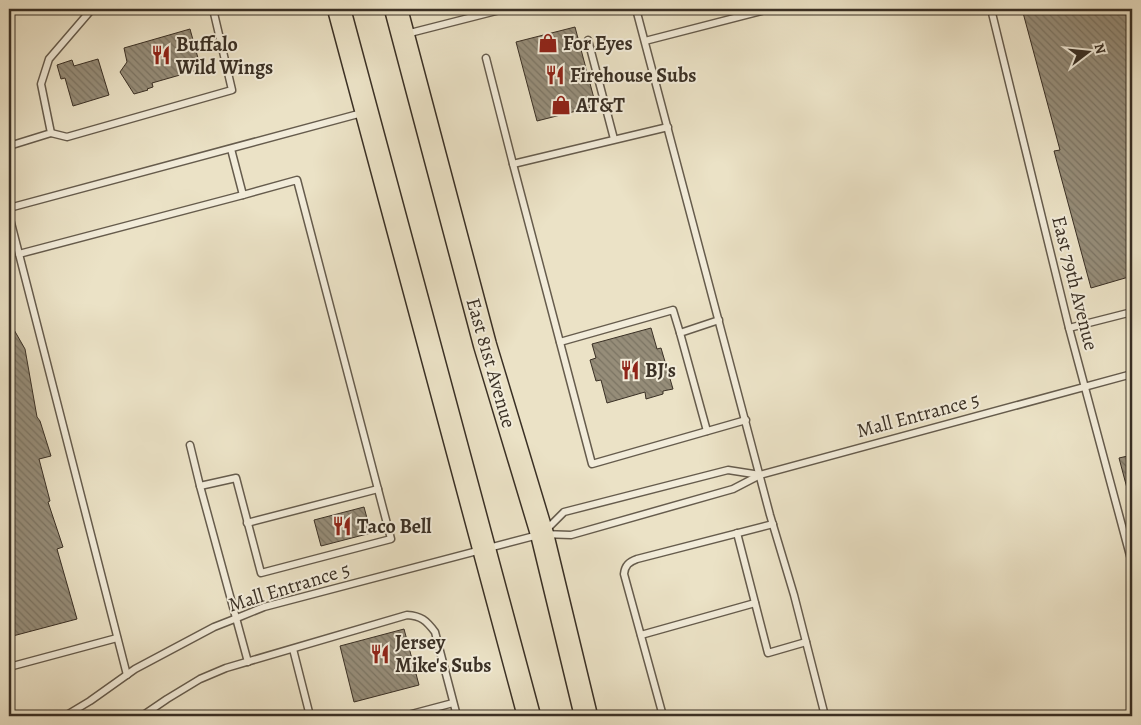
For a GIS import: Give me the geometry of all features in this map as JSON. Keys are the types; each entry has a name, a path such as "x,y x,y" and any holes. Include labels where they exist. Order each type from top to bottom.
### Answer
{"highway":[{"path":"340,9 529,716"},
{"name":"East 81st Avenue","path":"396,9 485,345 542,534 586,716"}],"lane":[{"path":"51,133 42,84 49,59 92,9"},
{"path":"9,146 51,133 67,137 232,90 213,9"},
{"path":"472,9 474,17"},
{"path":"403,34 504,9"},
{"path":"636,9 825,716"},
{"path":"645,40 769,9"},
{"name":"East 79th Avenue","path":"991,9 1069,328 1132,563"},
{"path":"588,40 614,139"},
{"path":"486,58 592,464 746,420"},
{"path":"9,208 367,112"},
{"path":"514,164 668,126"},
{"path":"231,149 243,195"},
{"path":"19,254 297,180 391,539 261,573 236,478 200,486"},
{"path":"9,215 127,675"},
{"path":"560,342 673,310 707,431"},
{"path":"1069,328 1132,312"},
{"path":"680,333 719,320"},
{"name":"Mall Entrance 5","path":"65,716 73,714 135,669 214,627 264,607 542,534 571,535 733,489 760,475 1132,374"},
{"path":"190,445 248,662"},
{"name":"Mall Entrance 5","path":"542,534 564,512 728,470 760,475"},
{"path":"247,523 378,489"},
{"path":"663,716 624,574 625,567 630,562 773,524"},
{"path":"737,533 768,653 806,642"},
{"path":"641,635 755,603"},
{"path":"142,716 200,679 226,668 407,615 418,616 429,624 434,632 457,716"},
{"path":"9,667 117,638"},
{"path":"293,649 310,716"},
{"path":"404,716 453,703"}],"building":[{"path":"1022,9 1132,9 1132,276 1091,288 1054,151 1060,150"},
{"path":"575,27 596,106 537,121 516,42"},
{"name":"Buffalo Wild Wings","path":"190,29 201,69 152,83 153,87 134,94 120,72 127,62 124,48"},
{"path":"98,59 109,95 73,106 65,78 61,79 57,65 72,60 74,66"},
{"path":"9,321 25,349 37,417 51,456 39,459 50,501 48,502 63,547 57,549 77,619 9,637"},
{"name":"BJ's","path":"651,328 657,349 661,348 673,389 663,391 663,394 646,399 645,392 607,403 601,380 596,381 590,360 596,358 592,344"},
{"path":"1132,455 1132,492 1128,492 1119,458"},
{"name":"Taco Bell","path":"364,507 371,533 321,546 314,520"},
{"path":"404,629 419,685 354,702 340,646"}],"place":[{"name":"For Eyes","path":"548,43"},
{"name":"Buffalo Wild Wings","path":"161,55"},
{"name":"Firehouse Subs","path":"555,75"},
{"name":"AT&T","path":"561,105"},
{"name":"BJ's","path":"630,370"},
{"name":"Taco Bell","path":"342,526"},
{"name":"Jersey Mike's Subs","path":"380,654"}]}
